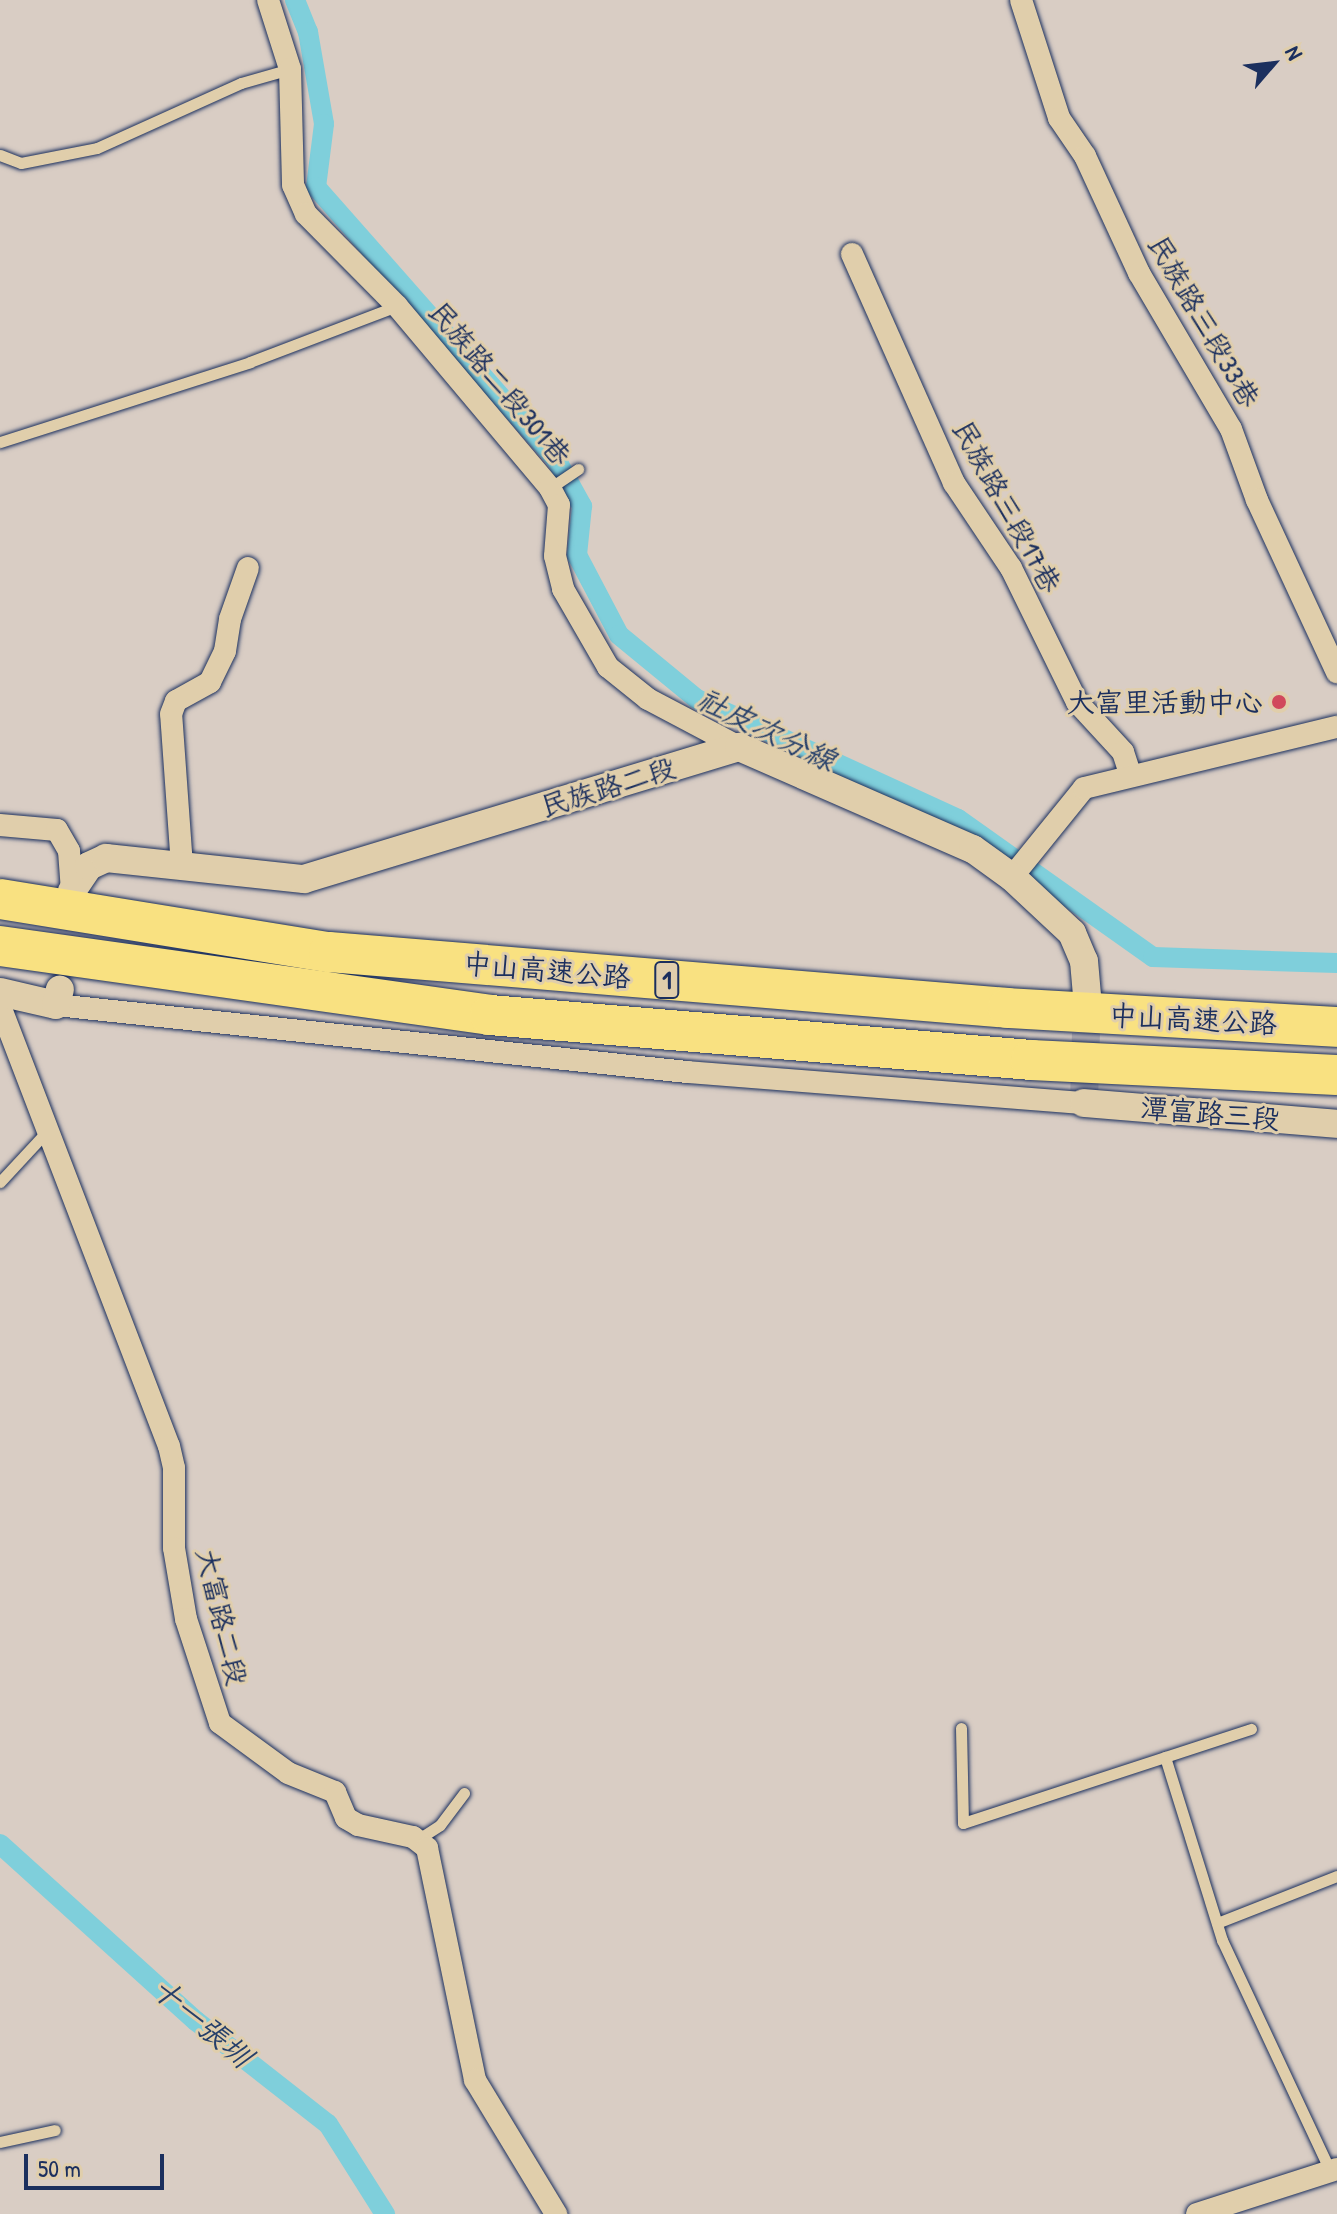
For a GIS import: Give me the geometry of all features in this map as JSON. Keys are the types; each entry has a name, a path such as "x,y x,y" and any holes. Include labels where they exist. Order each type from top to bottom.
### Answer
{"highway":[{"name":"中山高速公路","path":"0,899 329,952 1008,1008 1337,1027"},
{"name":"中山高速公路","path":"0,946 490,1015 1031,1060 1337,1075"}],"street":[{"name":"民族路二段301巷","path":"268,0 290,69 293,185 306,214 397,306 552,485 559,505 555,556 563,589 608,667 648,699 739,747"},
{"name":"民族路三段33巷","path":"1021,0 1059,118 1085,156 1139,273 1231,429 1257,500 1337,672"},
{"name":"民族路三段17巷","path":"852,254 954,483 1011,568 1077,702 1123,752 1130,774"},
{"path":"182,866 171,714 176,701 210,682 225,651 230,619 248,568"},
{"path":"1019,867 1084,788 1130,774 1337,727"},
{"path":"739,747 1019,867 1072,933 1084,961 1087,998"},
{"name":"民族路二段","path":"106,858 304,879 739,747"},
{"path":"0,825 57,830 69,851 72,891"},
{"path":"69,851 106,858"},
{"path":"72,891 89,866 106,858"},
{"path":"0,992 687,1072 1084,1103"},
{"name":"大富路二段","path":"0,1006 169,1446 174,1468 174,1548 186,1619 220,1723 288,1773 335,1792 346,1818 358,1825 417,1840"},
{"name":"潭富路三段","path":"1084,1103 1337,1124"},
{"path":"417,1840 427,1848 435,1872 475,2080 556,2214"},
{"path":"1197,2214 1334,2170"}],"lane":[{"path":"0,155 21,163 97,148 241,83 290,69"},
{"name":"民族路二段301巷","path":"0,442 250,362 397,306"},
{"path":"552,485 578,469"},
{"path":"0,1182 49,1129"},
{"path":"961,1728 963,1823 1251,1729"},
{"path":"1165,1757 1217,1923 1334,2170"},
{"path":"417,1840 440,1825 464,1793"},
{"path":"1217,1923 1337,1876"},
{"path":"0,2142 55,2130"}],"waterway":[{"name":"社皮次分線","path":"295,0 308,32 324,124 316,187 556,459 582,506 577,555 619,635 697,699 958,819 1153,957 1337,963"},
{"name":"十一張圳","path":"0,1844 196,2021 328,2124 385,2214"}],"tunnel":[{"path":"1084,1103 1087,998"}],"place":[{"name":"大富里活動中心","path":"1279,702"}]}
